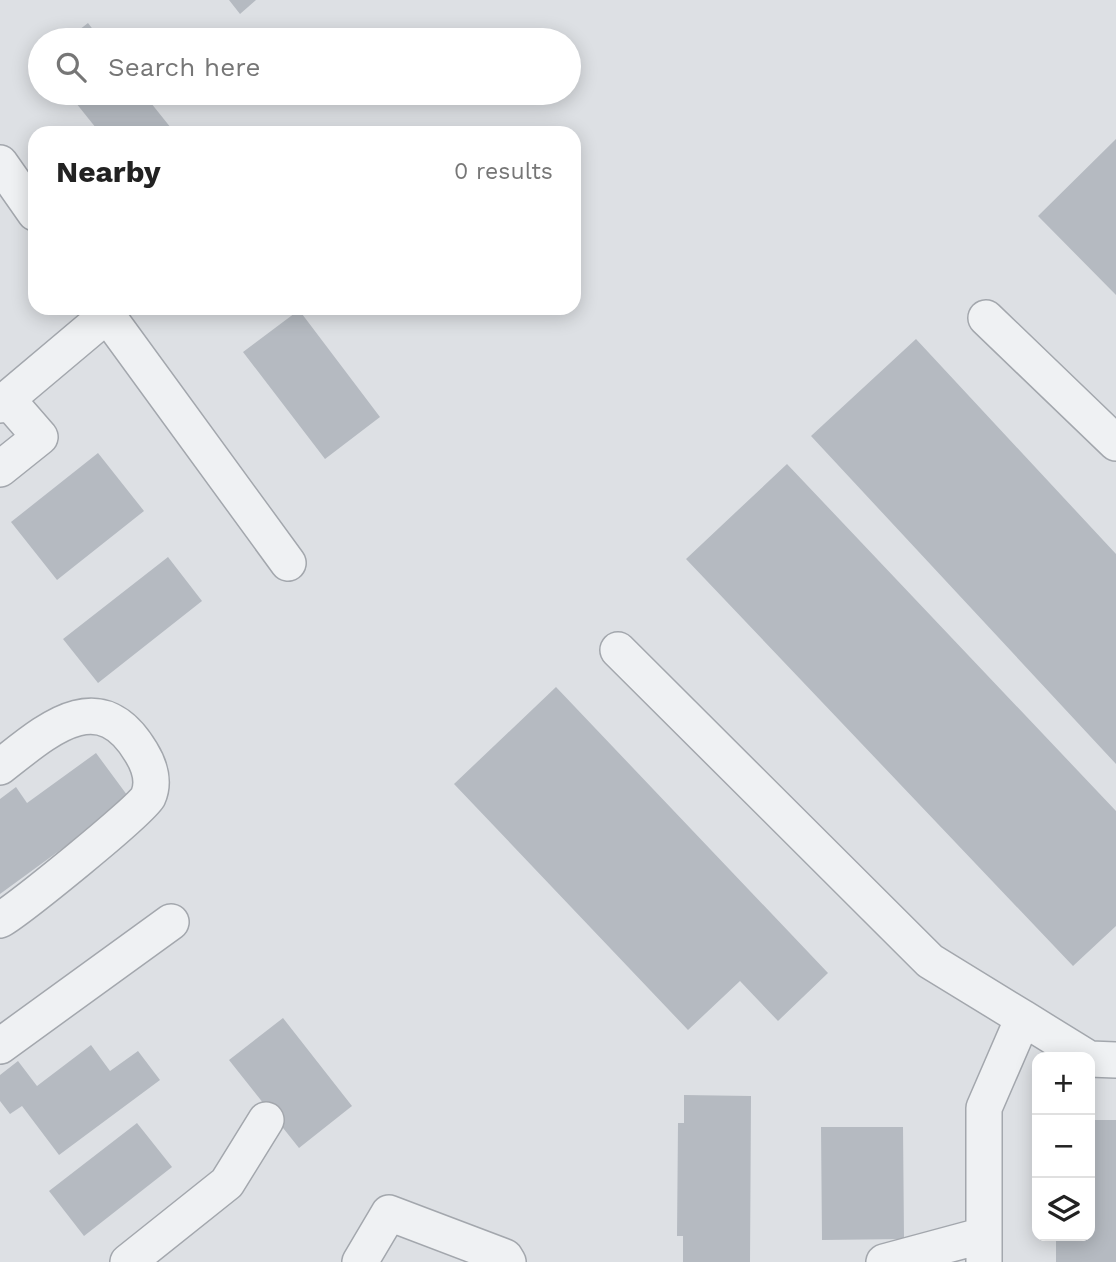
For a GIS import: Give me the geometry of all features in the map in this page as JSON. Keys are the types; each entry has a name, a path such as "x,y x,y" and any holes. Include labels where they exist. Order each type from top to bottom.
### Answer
{"street":[{"path":"0,163 28,203"},
{"path":"0,469 40,437 5,394 99,315"},
{"path":"107,315 288,563"},
{"path":"985,318 1116,443"},
{"path":"618,650 930,961 1078,1052"},
{"path":"0,767 56,724 94,715 110,719 134,741 150,766 151,783 148,799 123,822 0,920"},
{"path":"0,1046 171,922"},
{"path":"884,1262 984,1248 984,1108 1023,1018"},
{"path":"1095,1058 1116,1060"},
{"path":"128,1262 227,1183 266,1121"},
{"path":"360,1262 389,1213 505,1257 508,1262"}],"building":[{"path":"229,0 256,0 240,14"},
{"path":"78,105 153,105 169,126 94,126"},
{"path":"1116,139 1116,295 1038,216"},
{"path":"292,315 303,315 380,417 325,459 243,352"},
{"path":"916,339 1116,554 1116,764 811,436"},
{"path":"98,453 144,511 57,580 11,522"},
{"path":"787,464 1116,811 1116,926 1073,966 686,559"},
{"path":"168,557 202,601 98,683 63,639"},
{"path":"556,687 828,973 778,1021 740,981 688,1030 454,784"},
{"path":"96,753 130,799 0,894 0,799 16,787 27,803"},
{"path":"283,1018 352,1106 299,1148 229,1060"},
{"path":"91,1045 110,1071 138,1051 160,1080 59,1155 22,1106 10,1114 0,1101 0,1075 18,1061 37,1086"},
{"path":"684,1095 751,1096 750,1262 683,1262 683,1236 677,1236 678,1123 684,1123"},
{"path":"1095,1120 1116,1120 1116,1262 1056,1262 1056,1241 1095,1241"},
{"path":"137,1123 172,1167 84,1236 49,1191"},
{"path":"821,1127 903,1127 904,1239 822,1240"}]}
